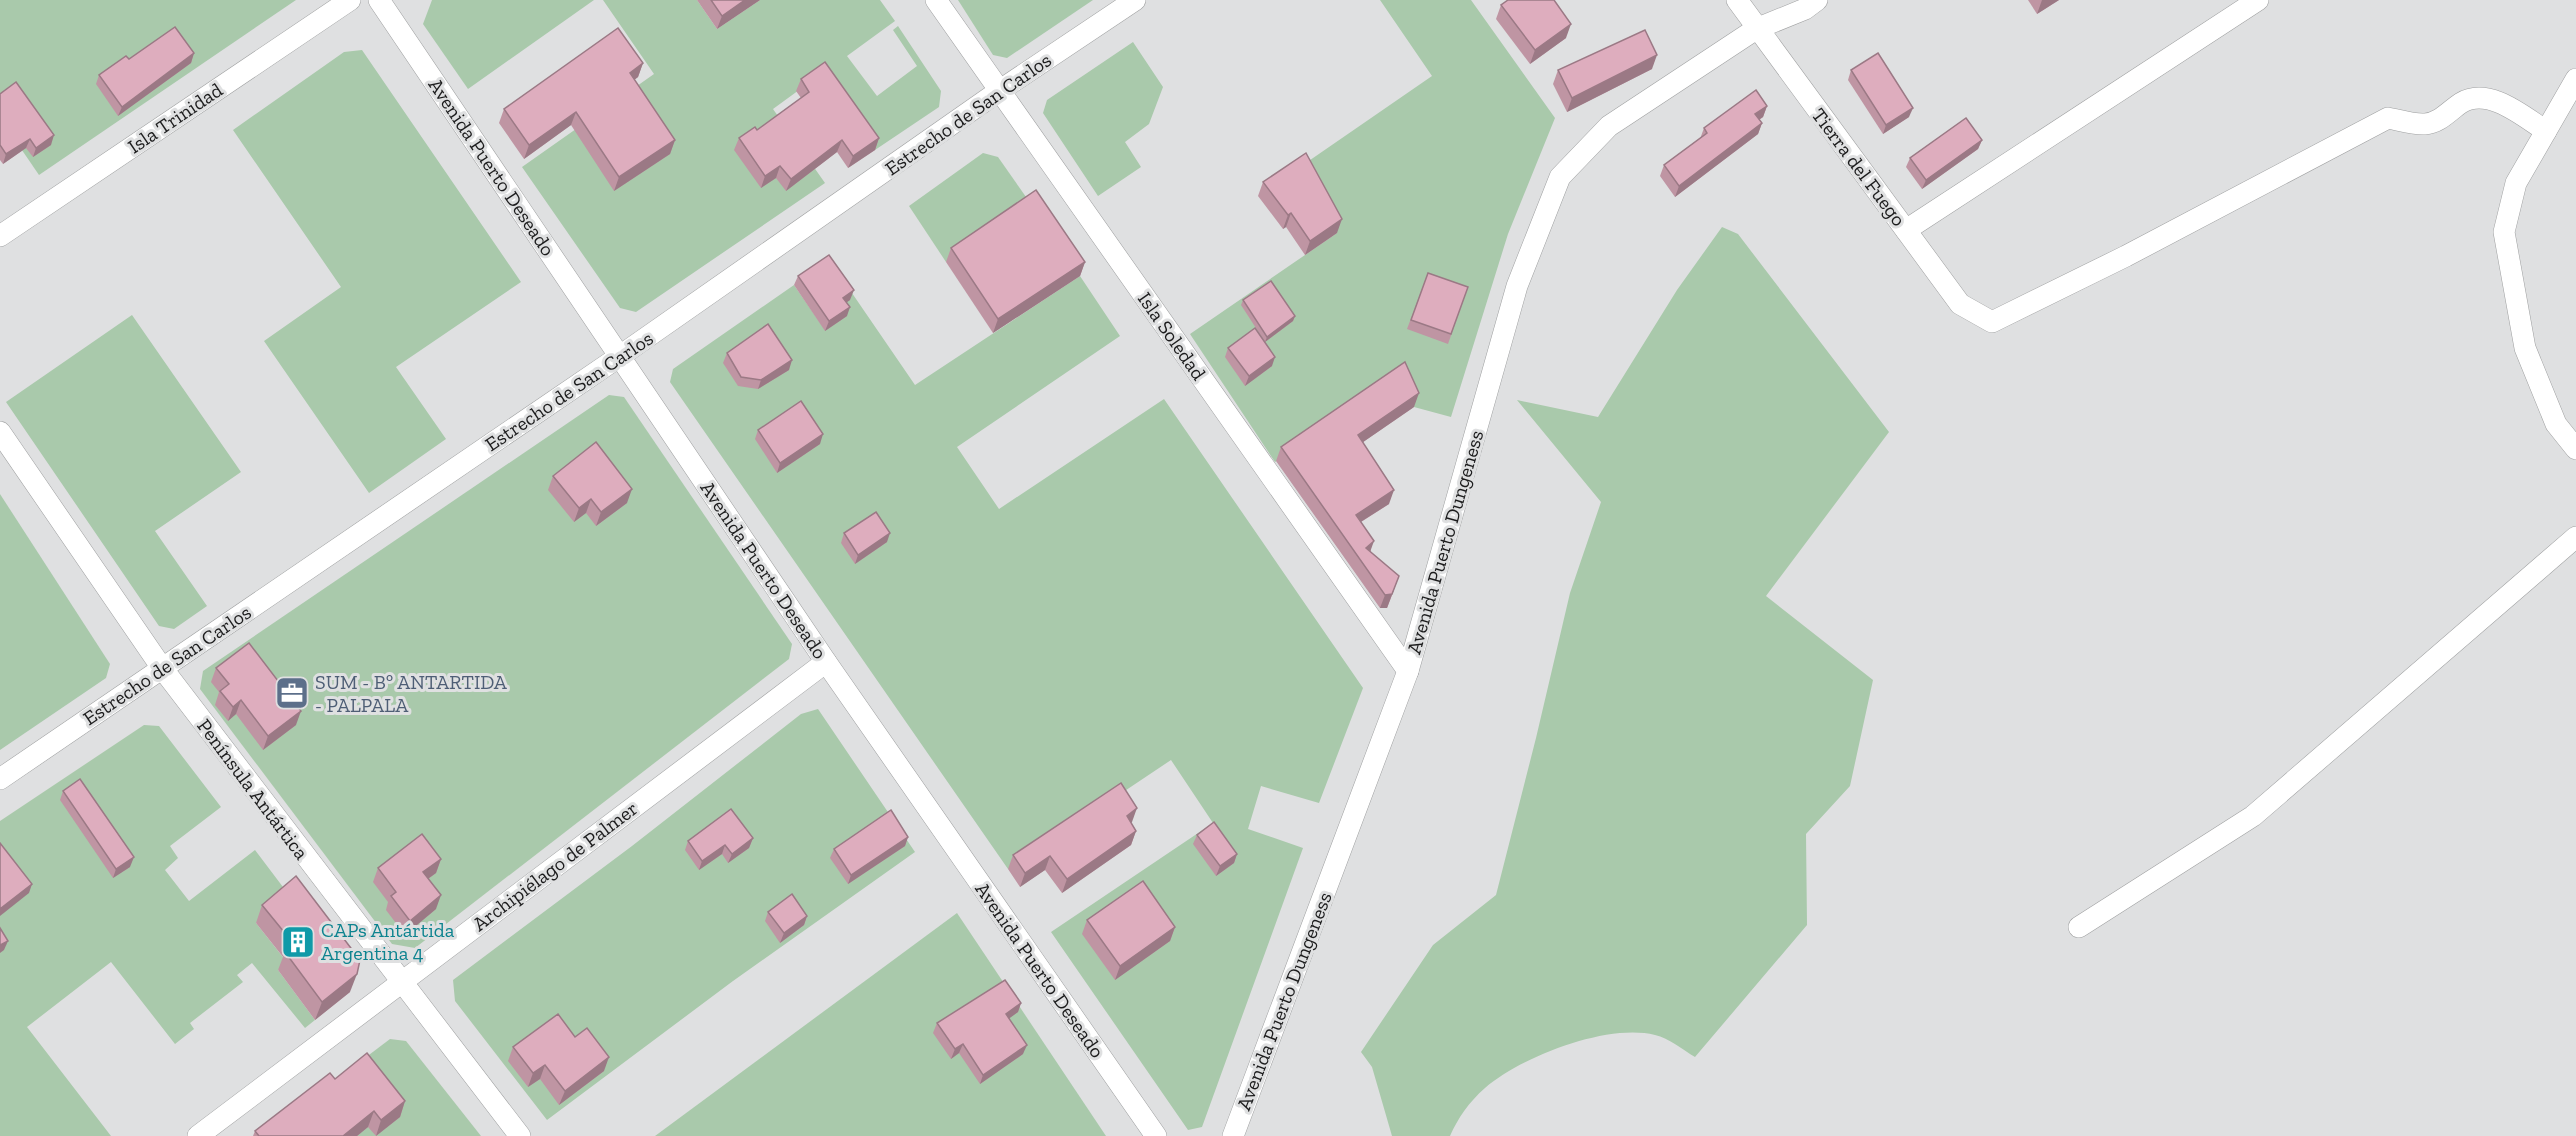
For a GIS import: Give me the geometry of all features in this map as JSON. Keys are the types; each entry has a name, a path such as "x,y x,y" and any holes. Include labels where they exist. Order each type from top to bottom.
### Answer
{"street":[{"name":"Isla Trinidad","path":"0,236 350,0"},
{"name":"Avenida Puerto Deseado","path":"379,0 826,663 1156,1136"},
{"name":"Isla Soledad","path":"936,0 1408,671"},
{"name":"Estrecho de San Carlos","path":"0,778 620,356 999,91 1135,0"},
{"name":"Tierra del Fuego","path":"1737,0 1756,29 1960,304 1992,322 2126,256 2388,118 2426,124 2444,117 2463,101 2482,98 2504,104 2546,131"},
{"name":"Avenida Puerto Dungeness","path":"1233,1136 1408,671 1517,286 1560,177 1609,126 1756,29 1805,9 1817,0"},
{"path":"1905,230 2258,0"},
{"path":"2576,79 2516,183 2504,232 2525,348 2556,424 2576,449"},
{"name":"Península Antártica","path":"0,432 162,669 520,1136"},
{"path":"2079,927 2253,816 2576,537"},
{"name":"Archipiélago de Palmer","path":"198,1136 826,663"}],"green space":[{"path":"0,0 296,0 39,175 0,118"},
{"path":"432,0 594,0 468,89 423,24"},
{"path":"603,0 697,0 717,29 760,0 880,0 895,21 847,56 877,96 917,66 893,30 898,26 941,91 939,107 875,150 821,74 773,109 825,183 636,312 620,308 522,167 654,74"},
{"path":"958,0 1093,0 1007,58 993,55"},
{"path":"1380,0 1471,0 1555,118 1508,234 1451,417 1414,407 1400,376 1275,462 1190,334 1337,233 1300,167 1432,76"},
{"path":"1133,42 1163,87 1149,124 1125,142 1141,167 1098,196 1043,113 1047,100"},
{"path":"362,50 521,282 396,367 446,439 369,493 264,341 341,287 233,130 344,52"},
{"path":"983,153 998,157 1031,204 946,262 909,206"},
{"path":"1722,227 1738,234 1889,432 1766,596 1873,680 1850,786 1806,834 1807,925 1695,1057 1671,1041 1655,1035 1613,1034 1590,1038 1542,1054 1501,1076 1485,1088 1469,1105 1450,1136 1392,1136 1372,1067 1361,1052 1433,945 1496,895 1570,593 1601,502 1517,400 1598,417 1677,290"},
{"path":"830,261 915,385 1080,276 1120,336 957,447 999,509 1164,399 1363,688 1319,803 1261,786 1248,829 1303,848 1202,1127 1188,1130 1051,932 1213,823 1171,760 1008,869 670,382 673,369 794,285 825,330 839,308 850,299"},
{"path":"132,315 241,472 155,531 207,606 174,629 159,626 6,402"},
{"path":"609,395 624,397 792,644 789,659 415,948 392,944 200,689 203,671"},
{"path":"0,494 110,664 106,678 0,750"},
{"path":"818,709 915,852 733,981 547,1120 455,1001 453,980 632,846 801,714"},
{"path":"144,725 159,726 221,807 170,846 178,858 165,870 189,901 255,850 289,895 256,923 286,961 278,970 315,1020 305,1028 252,963 237,975 243,982 190,1023 194,1029 175,1044 111,962 27,1027 111,1136 0,1136 0,821"},
{"path":"957,913 1106,1136 655,1136"},
{"path":"390,1039 406,1041 481,1136 336,1136 324,1089"}],"building":[{"path":"711,0 745,0 722,16"},
{"path":"1508,0 1554,0 1571,24 1535,50 1501,5"},
{"path":"175,27 194,53 122,107 99,75 126,56 129,59"},
{"path":"618,28 643,63 630,73 675,140 619,177 576,112 529,145 504,109"},
{"path":"1645,30 1657,55 1572,98 1558,70"},
{"path":"1878,53 1913,108 1886,125 1851,70"},
{"path":"825,62 879,138 853,156 842,140 791,179 780,166 765,176 739,138 755,127 757,130 809,92 801,79"},
{"path":"16,82 54,135 36,148 30,139 6,154 0,145 0,94"},
{"path":"1756,90 1767,106 1755,114 1762,123 1679,186 1664,165 1707,133 1704,128"},
{"path":"1966,118 1982,140 1926,180 1910,158"},
{"path":"1306,153 1342,219 1310,241 1291,213 1288,215 1263,182"},
{"path":"1036,190 1085,262 998,319 951,248"},
{"path":"829,255 854,290 843,298 850,307 829,321 798,276"},
{"path":"1428,273 1468,287 1451,334 1411,320"},
{"path":"1271,281 1295,316 1267,337 1243,300"},
{"path":"768,324 792,360 761,380 741,377 727,353"},
{"path":"1255,328 1275,357 1249,376 1228,348"},
{"path":"1405,362 1419,393 1358,435 1394,490 1356,515 1374,541 1366,548 1399,576 1392,594 1385,595 1281,447"},
{"path":"801,401 823,434 780,463 758,430"},
{"path":"596,442 632,489 601,512 591,499 579,508 553,476"},
{"path":"876,512 890,533 858,555 844,533"},
{"path":"249,643 301,711 268,736 241,700 233,707 220,691 229,684 216,668"},
{"path":"80,779 134,857 116,869 63,791"},
{"path":"1121,783 1137,808 1127,816 1136,831 1067,879 1050,856 1025,873 1013,855"},
{"path":"731,809 753,838 732,854 725,845 702,861 688,841"},
{"path":"891,810 908,837 851,875 834,849"},
{"path":"1214,822 1237,854 1220,866 1197,835"},
{"path":"422,834 441,859 423,872 441,895 410,921 391,896 396,892 378,868"},
{"path":"0,843 32,884 0,909"},
{"name":"CAPs Antártida Argentina 4","path":"296,876 360,960 357,974 322,1002 285,952 293,943 262,905"},
{"path":"1143,881 1175,927 1120,966 1087,920"},
{"path":"792,894 807,916 784,933 768,912"},
{"path":"0,928 8,941 0,945"},
{"path":"1005,980 1021,1003 1006,1014 1027,1045 983,1075 963,1044 955,1049 937,1023"},
{"path":"558,1014 575,1037 587,1028 609,1057 565,1091 545,1065 533,1073 513,1047"},
{"path":"367,1053 405,1101 381,1120 374,1111 343,1136 259,1136 255,1131 330,1073 335,1079"}],"place":[{"name":"SUM - Bº ANTARTIDA - PALPALA","path":"292,693"},
{"name":"CAPs Antártida Argentina 4","path":"298,942"}]}
